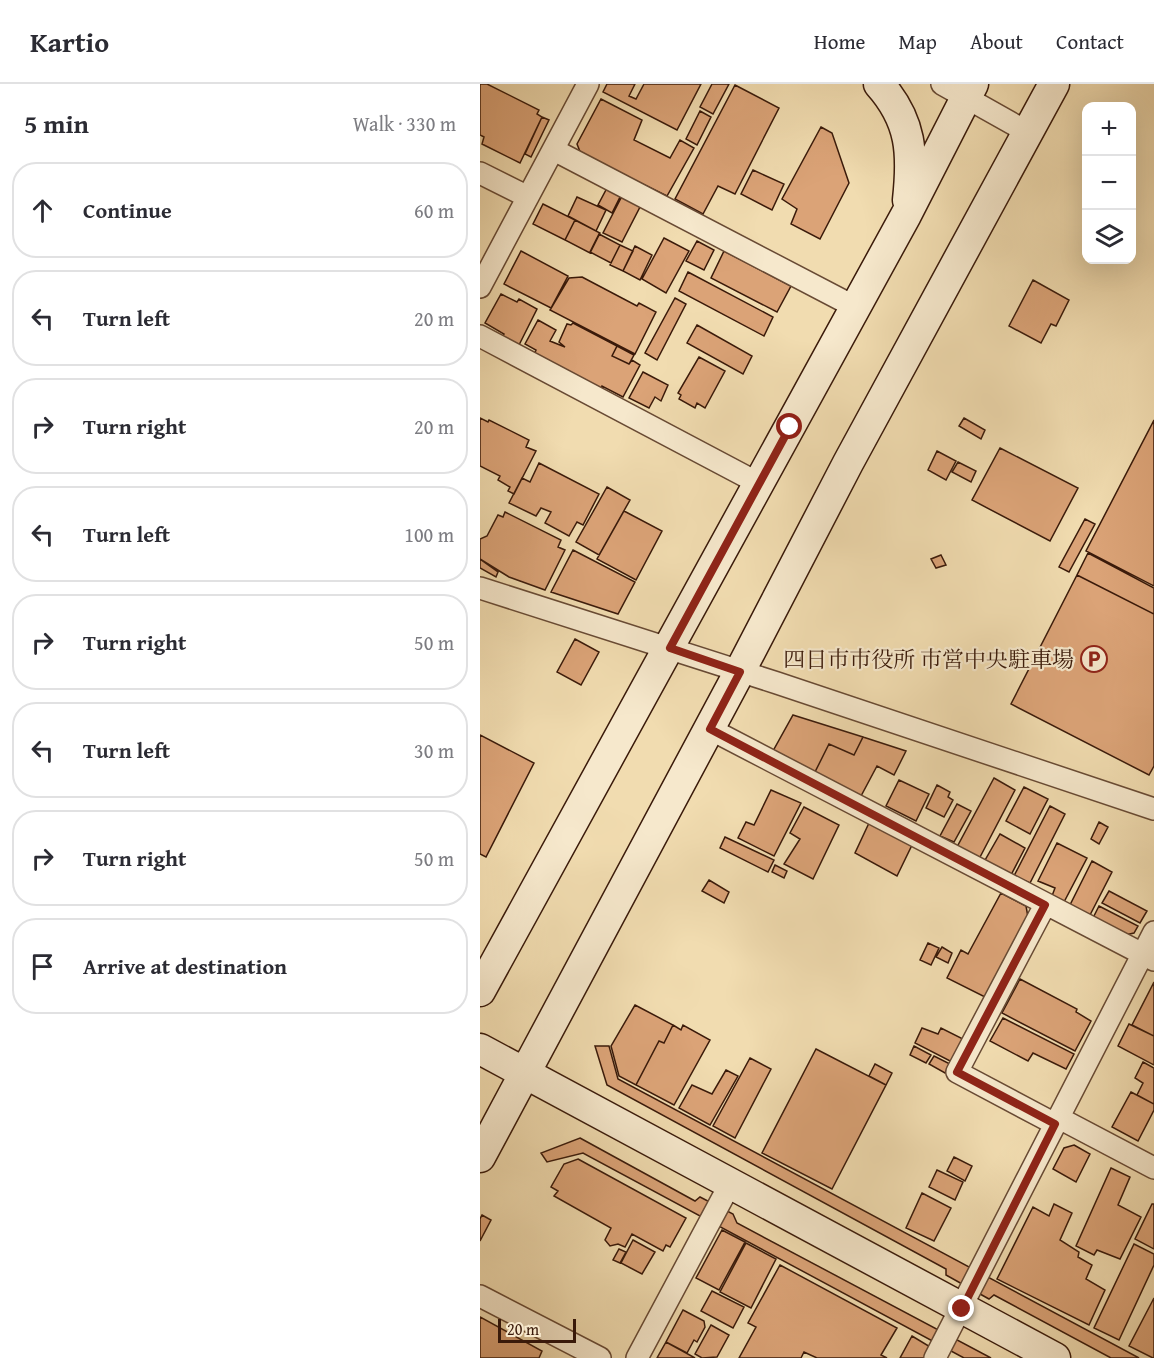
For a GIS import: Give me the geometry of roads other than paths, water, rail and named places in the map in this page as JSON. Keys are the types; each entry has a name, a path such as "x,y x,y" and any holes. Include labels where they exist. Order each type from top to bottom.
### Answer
{"street":[{"path":"480,287 588,84"},
{"path":"879,84 903,118 911,145 906,215"},
{"path":"480,1157 710,729 848,463 1054,84"},
{"path":"480,991 906,215 961,88 1029,133"},
{"path":"554,150 855,308"},
{"path":"480,174 528,197"},
{"path":"480,336 758,483"},
{"path":"480,588 670,648 1154,809"},
{"path":"710,729 1148,957"},
{"path":"1045,905 957,1072 1154,1168"},
{"path":"935,1358 1057,1121 1148,957 1154,932"},
{"path":"480,1049 1055,1358"},
{"path":"637,1358 730,1184"},
{"path":"480,1296 600,1358"}],"place":[{"name":"四日市市役所 市営中央駐車場","path":"1094,659"}]}
